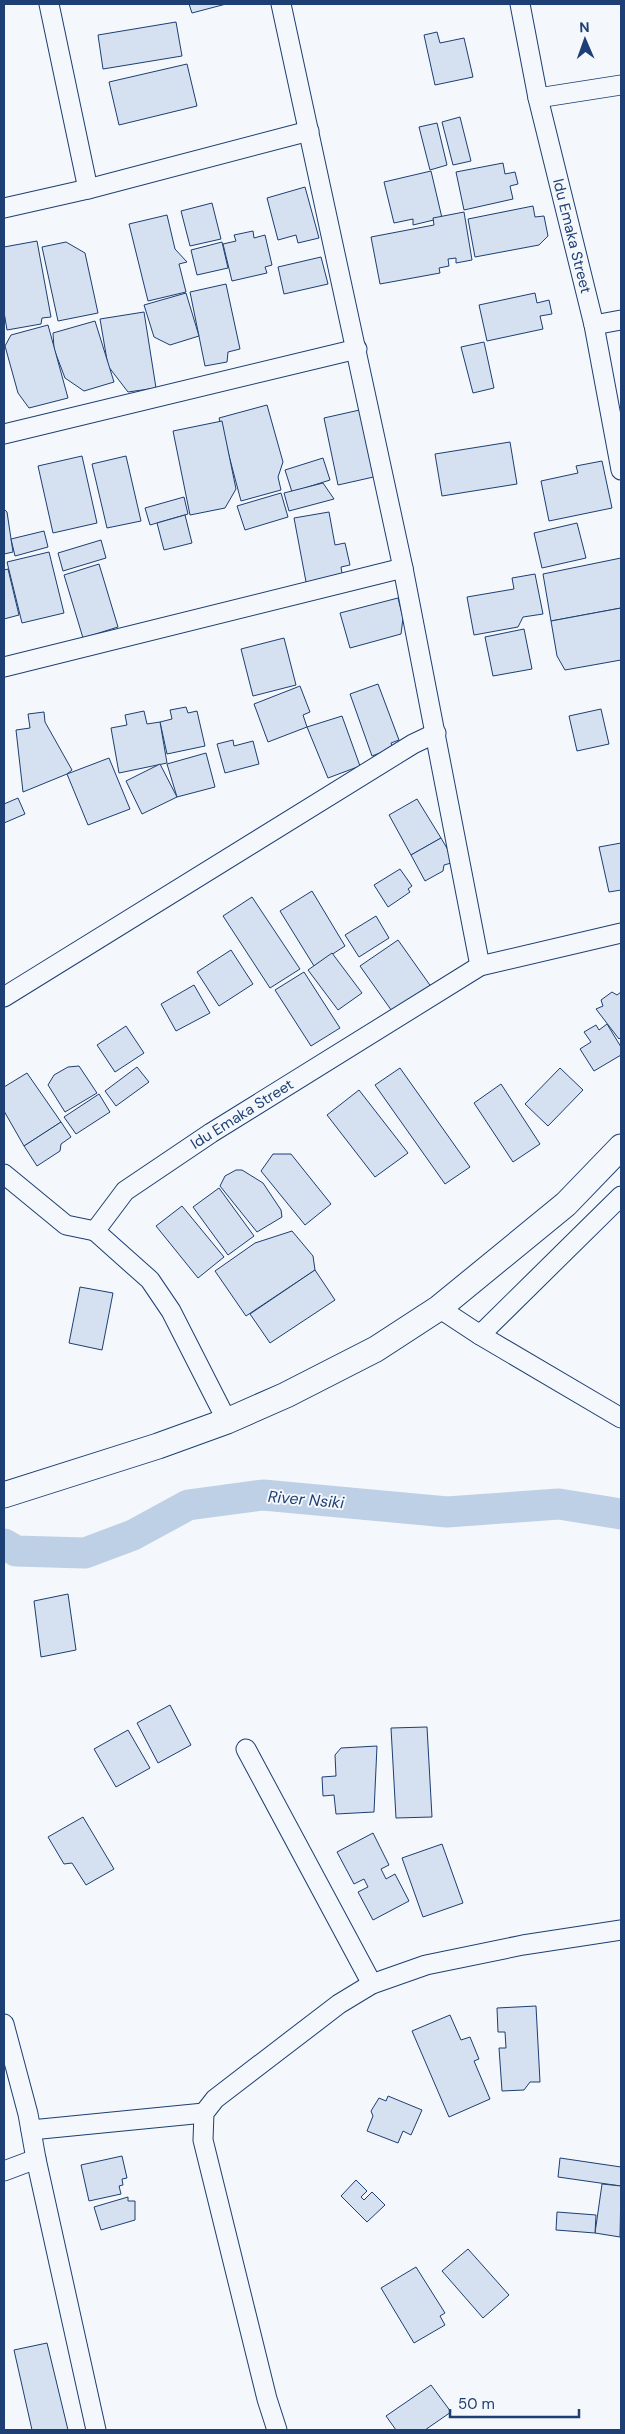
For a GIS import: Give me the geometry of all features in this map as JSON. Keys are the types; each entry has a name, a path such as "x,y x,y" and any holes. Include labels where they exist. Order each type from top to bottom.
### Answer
{"main road":[{"path":"4,1495 158,1446 227,1421 286,1395 376,1349 439,1308 566,1204 621,1147"}],"street":[{"path":"49,4 88,189"},
{"path":"282,4 357,349 436,733 480,966"},
{"name":"Idu Emaka Street","path":"520,4 538,98 594,324 621,470"},
{"path":"538,98 621,85"},
{"path":"4,208 88,189 309,131"},
{"path":"594,324 621,320"},
{"path":"4,434 357,349"},
{"path":"4,666 402,568"},
{"path":"4,997 413,744 436,733"},
{"name":"Idu Emaka Street","path":"95,1231 125,1191 211,1133 480,966 621,933"},
{"path":"4,1174 66,1225 95,1231 150,1280 171,1311 227,1421"},
{"path":"480,1335 618,1205"},
{"path":"439,1308 480,1335 621,1418"},
{"path":"246,1749 372,1984"},
{"path":"277,2430 267,2399 204,2140 204,2113 215,2099 253,2068 339,2004 372,1984 435,1963 523,1945 621,1930"},
{"path":"4,2024 31,2130 96,2430"},
{"path":"31,2130 204,2113"},
{"path":"4,2171 36,2159"}],"building":[{"path":"189,4 226,4 192,13"},
{"path":"176,22 182,56 103,69 98,35"},
{"path":"437,32 440,43 464,38 473,77 435,85 424,35"},
{"path":"187,64 197,106 119,125 109,82"},
{"path":"460,117 471,161 453,165 442,122"},
{"path":"437,123 447,165 430,170 419,127"},
{"path":"503,163 505,174 515,172 518,184 510,186 513,199 464,210 456,172"},
{"path":"431,171 442,218 413,225 413,219 394,223 384,182"},
{"path":"305,187 319,238 298,243 296,235 278,240 267,198"},
{"path":"212,203 221,239 190,246 181,211"},
{"path":"533,206 535,217 544,216 548,236 539,245 475,257 468,219"},
{"path":"464,212 472,260 456,263 456,258 448,259 449,266 439,268 440,273 380,284 371,237 434,225 433,218"},
{"path":"167,215 175,249 187,262 179,264 186,292 148,301 129,224"},
{"path":"253,231 254,238 265,235 272,265 265,267 267,273 232,281 223,244 236,241 234,235"},
{"path":"37,241 51,317 42,318 41,324 7,330 4,312 4,247"},
{"path":"66,242 85,253 98,313 58,321 42,247"},
{"path":"222,242 228,268 197,275 191,250"},
{"path":"321,257 328,284 284,294 278,267"},
{"path":"226,284 240,349 228,352 227,362 205,366 190,292"},
{"path":"186,293 199,336 170,345 154,337 144,305"},
{"path":"535,293 537,303 549,300 552,314 540,316 543,329 487,341 479,305"},
{"path":"144,312 156,388 128,392 108,366 100,319"},
{"path":"95,321 114,382 84,391 65,378 54,349 53,333"},
{"path":"48,325 68,398 29,408 18,393 5,346 11,335"},
{"path":"484,342 494,388 473,393 461,347"},
{"path":"267,405 283,462 278,477 281,490 241,501 219,418"},
{"path":"364,409 378,476 338,485 324,418"},
{"path":"222,421 236,489 225,508 190,515 173,431"},
{"path":"510,442 517,484 442,496 435,454"},
{"path":"82,456 97,523 53,533 38,466"},
{"path":"126,456 141,521 107,528 92,464"},
{"path":"323,458 330,480 292,492 285,470"},
{"path":"602,461 612,508 549,521 541,481 578,473 576,466"},
{"path":"323,483 334,499 289,511 284,493"},
{"path":"281,493 288,517 245,530 237,506"},
{"path":"184,497 188,514 150,525 145,508"},
{"path":"4,509 7,512 13,552 4,554"},
{"path":"329,512 335,545 345,543 350,565 341,567 343,580 307,587 294,518"},
{"path":"185,515 192,543 164,550 157,523"},
{"path":"577,523 586,558 542,568 534,533"},
{"path":"44,531 48,547 15,556 11,539"},
{"path":"101,540 106,558 63,571 58,553"},
{"path":"49,552 64,613 22,623 7,562"},
{"path":"621,558 621,608 551,621 543,574"},
{"path":"99,564 118,627 83,638 64,575"},
{"path":"8,569 19,615 4,619 4,570"},
{"path":"535,574 543,614 523,617 518,627 474,635 467,597 514,589 512,578"},
{"path":"398,598 403,618 401,634 350,648 340,613"},
{"path":"621,608 621,660 565,670 557,656 551,621"},
{"path":"524,629 532,669 493,676 485,637"},
{"path":"284,638 296,685 253,696 241,649"},
{"path":"378,684 399,740 391,743 393,748 372,756 350,694"},
{"path":"300,686 310,712 303,715 307,727 268,742 254,704"},
{"path":"186,707 188,713 197,711 205,746 167,754 160,722 172,719 170,710"},
{"path":"601,709 609,744 577,751 569,716"},
{"path":"144,711 147,724 160,722 167,763 119,773 111,728 127,725 125,715"},
{"path":"44,712 45,722 72,770 67,774 23,792 16,730 30,728 28,714"},
{"path":"342,716 360,766 328,778 307,727"},
{"path":"233,740 234,746 253,741 259,764 225,773 217,744"},
{"path":"206,753 215,787 177,797 167,764"},
{"path":"109,758 130,809 88,825 67,774"},
{"path":"160,764 177,797 142,814 126,781"},
{"path":"18,798 25,814 4,823 4,804"},
{"path":"417,799 441,838 411,855 389,815"},
{"path":"441,838 455,862 444,865 443,871 425,881 411,855"},
{"path":"621,843 621,890 609,892 599,847"},
{"path":"400,869 412,886 408,889 410,892 388,907 374,885"},
{"path":"312,891 345,946 314,966 280,911"},
{"path":"252,897 300,969 270,988 223,916"},
{"path":"376,916 389,938 359,957 345,935"},
{"path":"398,940 432,988 394,1014 360,966"},
{"path":"231,950 253,984 219,1006 197,972"},
{"path":"332,953 362,993 338,1010 308,970"},
{"path":"304,972 340,1028 311,1046 275,990"},
{"path":"194,985 210,1013 176,1031 161,1004"},
{"path":"612,992 617,995 621,992 621,1037 619,1039 596,1009 603,1006 601,1000"},
{"path":"607,1024 621,1047 621,1055 594,1071 580,1049 591,1042 584,1032 596,1025 599,1030"},
{"path":"126,1026 144,1053 115,1072 97,1045"},
{"path":"79,1066 97,1093 65,1112 48,1085 54,1075 68,1067"},
{"path":"137,1067 149,1082 116,1106 105,1091"},
{"path":"400,1068 470,1167 445,1184 375,1085"},
{"path":"560,1068 583,1090 548,1126 525,1104"},
{"path":"27,1073 61,1122 24,1146 4,1111 4,1087"},
{"path":"501,1084 540,1144 513,1162 474,1103"},
{"path":"359,1090 408,1153 375,1177 327,1115"},
{"path":"99,1094 110,1112 76,1134 64,1117"},
{"path":"61,1122 71,1137 61,1144 60,1151 37,1166 24,1146"},
{"path":"273,1154 291,1154 331,1204 305,1225 261,1171"},
{"path":"236,1170 242,1170 263,1183 281,1210 282,1217 257,1232 220,1186 225,1176"},
{"path":"219,1188 254,1236 228,1255 193,1207"},
{"path":"182,1206 224,1257 198,1278 156,1226"},
{"path":"292,1231 313,1256 315,1270 246,1316 215,1271 255,1243"},
{"path":"315,1270 335,1300 270,1343 250,1314"},
{"path":"80,1287 113,1293 102,1350 69,1343"},
{"path":"68,1594 76,1650 41,1657 34,1601"},
{"path":"170,1705 191,1745 158,1763 137,1723"},
{"path":"427,1727 432,1817 396,1818 391,1728"},
{"path":"128,1730 150,1768 116,1787 94,1749"},
{"path":"377,1746 374,1812 336,1814 334,1795 323,1796 322,1777 336,1776 335,1755 341,1748"},
{"path":"83,1817 114,1869 86,1885 72,1863 64,1864 48,1837"},
{"path":"373,1833 389,1865 381,1869 386,1879 395,1874 409,1901 373,1920 358,1892 368,1887 364,1879 354,1884 337,1852"},
{"path":"442,1844 463,1903 423,1917 402,1858"},
{"path":"536,2006 540,2082 530,2082 524,2090 502,2091 499,2048 506,2048 505,2032 498,2032 497,2008"},
{"path":"450,2015 461,2040 470,2037 479,2059 474,2061 490,2099 449,2117 412,2031"},
{"path":"388,2096 422,2110 411,2135 403,2131 398,2143 367,2131 373,2116 371,2111 379,2098 386,2101"},
{"path":"122,2156 127,2178 122,2179 123,2185 119,2186 121,2194 89,2201 81,2165"},
{"path":"560,2158 621,2167 621,2186 558,2177"},
{"path":"356,2180 367,2191 361,2197 364,2200 372,2192 385,2205 367,2222 341,2196"},
{"path":"602,2184 621,2186 620,2237 595,2233"},
{"path":"128,2197 128,2201 135,2201 135,2220 101,2230 94,2207"},
{"path":"557,2212 596,2215 595,2233 556,2230"},
{"path":"468,2249 509,2295 483,2318 442,2271"},
{"path":"416,2267 445,2313 440,2316 445,2325 414,2343 381,2288"},
{"path":"47,2343 68,2430 32,2430 14,2350"},
{"path":"431,2385 451,2412 425,2430 396,2430 386,2416"}],"waterway":[{"name":"River Nsiki","path":"4,1544 16,1551 85,1553 133,1535 188,1505 263,1495 447,1512 559,1504 621,1514"}]}
